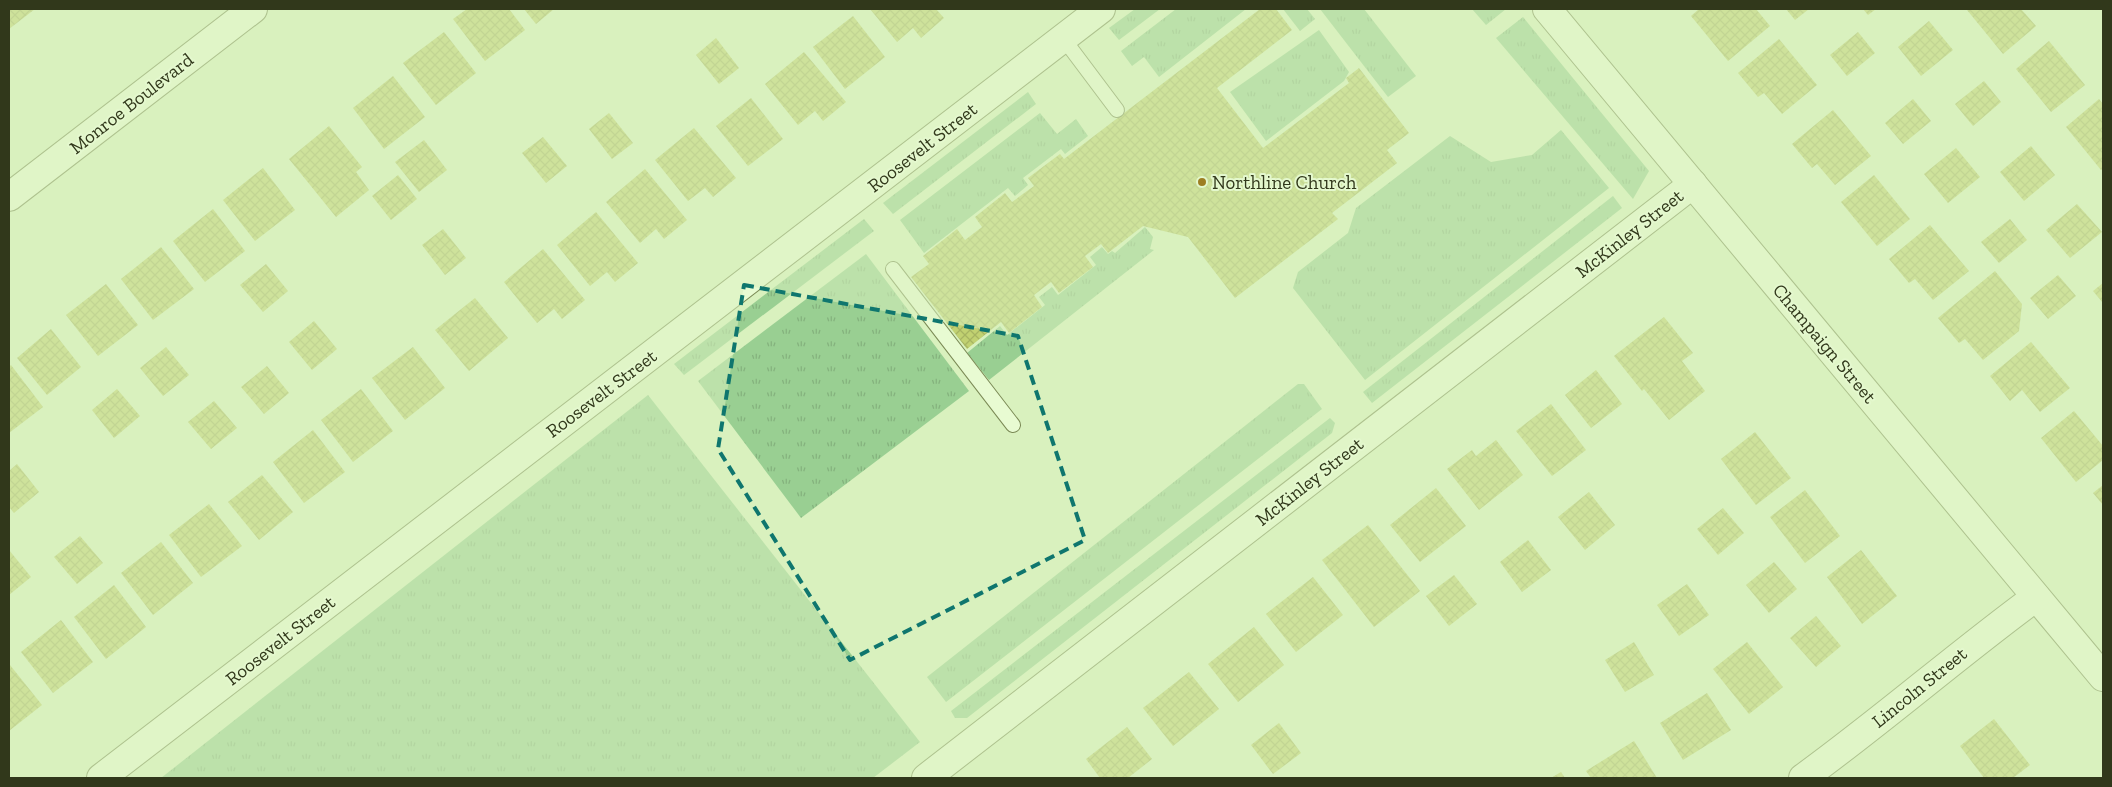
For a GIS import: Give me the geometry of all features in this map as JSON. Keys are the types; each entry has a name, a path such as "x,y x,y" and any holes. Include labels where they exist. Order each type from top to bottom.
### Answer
{"street":[{"name":"Monroe Boulevard","path":"9,197 253,9"},
{"name":"Roosevelt Street","path":"101,778 1101,9"},
{"name":"Champaign Street","path":"1547,9 2103,677"},
{"name":"McKinley Street","path":"926,778 1693,184"},
{"name":"Lincoln Street","path":"1803,778 1843,749 1985,634 2036,596"}],"lane":[{"path":"1063,38 1117,110"},
{"path":"893,269 1014,425"}],"highlighted area":[{"path":"744,285 1018,336 1085,540 850,660 718,449"}],"green space":[{"path":"1135,9 1160,9 1119,40 1109,28"},
{"path":"1176,9 1246,9 1159,77 1144,57 1132,66 1121,51"},
{"path":"1283,9 1307,9 1315,19 1300,31"},
{"path":"1320,9 1364,9 1416,76 1388,97"},
{"path":"1472,9 1506,9 1486,25"},
{"path":"1523,17 1649,171 1633,199 1496,38"},
{"path":"1319,30 1349,72 1344,81 1266,141 1230,92"},
{"path":"1028,92 1036,104 893,214 883,203"},
{"path":"1040,113 1057,134 1076,119 1088,136 1065,154 1061,149 1023,178 1028,185 1015,196 1008,188 924,253 900,220"},
{"path":"1561,130 1609,188 1365,380 1293,288 1298,272 1348,233 1356,208 1450,136 1491,162 1532,155"},
{"path":"1613,196 1622,208 1372,403 1363,392"},
{"path":"864,219 874,231 684,375 674,364"},
{"path":"1145,227 1153,237 1150,249 1154,250 989,380 967,353 1000,326 1007,335 1045,305 1039,297 1052,287 1058,295 1096,265 1090,257 1102,247 1108,254 1112,251 1115,253"},
{"path":"866,254 969,391 801,518 698,381"},
{"path":"1298,384 1304,384 1322,409 946,702 927,677"},
{"path":"648,395 920,742 873,778 161,778"},
{"path":"1330,418 1335,423 1332,433 967,718 955,718 951,711"}],"building":[{"path":"9,9 35,9 9,29"},
{"path":"467,9 509,9 525,30 485,61 453,19"},
{"path":"524,9 554,9 536,24"},
{"path":"870,9 936,9 944,18 921,38 913,28 897,42"},
{"name":"Northline Church","path":"1260,9 1276,9 1292,30 1217,88 1263,148 1349,83 1346,78 1359,68 1409,133 1387,150 1397,163 1332,213 1338,219 1235,298 1188,237 1143,226 1108,253 1101,244 1085,256 1093,267 1059,293 1051,282 1034,295 1042,307 1009,333 1001,322 967,349 911,277 929,264 923,256 957,229 965,240 982,227 975,217 1005,193 1012,202 1034,186 1028,178 1060,154 1064,159"},
{"path":"1699,9 1756,9 1770,26 1728,61 1691,16"},
{"path":"1786,9 1809,9 1795,20"},
{"path":"1863,9 1876,9 1868,15"},
{"path":"1968,9 2021,9 2036,26 2003,54"},
{"path":"853,16 885,57 845,89 813,47"},
{"path":"1929,21 1953,50 1921,76 1898,47"},
{"path":"444,32 476,73 436,105 403,63"},
{"path":"1858,32 1875,53 1847,76 1830,55"},
{"path":"716,38 739,68 719,84 696,55"},
{"path":"1779,39 1817,85 1782,114 1764,93 1758,97 1738,73"},
{"path":"2049,41 2085,85 2051,112 2016,69"},
{"path":"804,52 846,102 823,121 815,111 798,125 765,84"},
{"path":"393,76 425,117 384,149 353,108"},
{"path":"1984,81 2001,102 1973,126 1955,104"},
{"path":"751,98 783,139 748,166 716,126"},
{"path":"1913,99 1931,121 1903,144 1885,123"},
{"path":"2099,99 2103,104 2103,169 2101,170 2066,127"},
{"path":"1833,110 1871,156 1835,185 1817,164 1812,168 1792,144"},
{"path":"609,113 633,143 612,159 589,129"},
{"path":"329,126 362,167 356,172 369,190 336,217 289,159"},
{"path":"694,128 736,178 713,197 705,188 688,201 655,160"},
{"path":"543,137 567,166 546,183 522,153"},
{"path":"424,140 447,170 419,192 395,162"},
{"path":"2031,146 2055,175 2024,201 2000,172"},
{"path":"1956,148 1980,177 1948,203 1924,174"},
{"path":"263,168 295,210 255,241 223,200"},
{"path":"645,169 687,220 664,239 656,229 640,243 606,202"},
{"path":"398,175 417,199 391,220 372,196"},
{"path":"1874,175 1910,219 1877,246 1841,202"},
{"path":"2077,204 2102,232 2070,258 2046,230"},
{"path":"213,209 245,251 205,282 173,241"},
{"path":"596,212 638,263 615,282 607,272 590,286 557,245"},
{"path":"2010,219 2027,240 1999,263 1981,242"},
{"path":"1930,225 1969,271 1933,300 1915,279 1909,283 1889,259"},
{"path":"443,229 466,258 445,275 422,245"},
{"path":"161,247 194,289 153,320 121,279"},
{"path":"543,249 585,300 562,319 554,309 537,323 504,282"},
{"path":"266,264 288,291 263,312 240,285"},
{"path":"1995,271 2022,304 2019,331 1983,360 1965,339 1959,343 1938,318"},
{"path":"2058,275 2076,296 2048,319 2030,298"},
{"path":"2103,283 2103,303 2093,291"},
{"path":"106,284 138,325 98,356 66,315"},
{"path":"475,298 508,338 469,371 435,330"},
{"path":"1664,317 1693,353 1682,361 1705,391 1669,420 1644,389 1642,391 1614,356"},
{"path":"314,321 337,349 312,370 289,342"},
{"path":"51,329 81,367 47,395 17,358"},
{"path":"2031,342 2070,388 2040,412 2022,390 2010,401 1990,376"},
{"path":"166,347 189,375 163,396 140,368"},
{"path":"413,347 445,388 405,420 372,378"},
{"path":"11,365 43,407 9,433 9,367"},
{"path":"267,366 289,393 264,414 241,387"},
{"path":"1596,370 1622,404 1591,428 1565,395"},
{"path":"117,389 140,416 114,438 92,410"},
{"path":"361,389 393,431 353,462 321,420"},
{"path":"214,401 237,428 211,449 188,422"},
{"path":"1551,404 1586,450 1552,476 1516,431"},
{"path":"2074,411 2103,446 2103,460 2076,482 2041,438"},
{"path":"313,430 345,472 304,503 273,462"},
{"path":"1755,432 1791,478 1756,505 1721,459"},
{"path":"1496,440 1523,475 1479,510 1447,469 1472,450 1476,456"},
{"path":"17,464 39,492 14,513 9,507 9,471"},
{"path":"262,475 293,512 259,540 228,502"},
{"path":"2103,485 2103,505 2093,493"},
{"path":"1436,488 1466,526 1420,562 1390,525"},
{"path":"1805,490 1840,536 1805,563 1770,517"},
{"path":"1589,492 1615,525 1585,550 1558,517"},
{"path":"209,504 242,546 201,577 169,535"},
{"path":"1723,508 1744,533 1718,555 1697,529"},
{"path":"1368,525 1420,591 1374,627 1322,560"},
{"path":"80,536 103,563 77,584 54,557"},
{"path":"1528,540 1551,570 1522,592 1500,562"},
{"path":"161,542 193,583 153,615 121,573"},
{"path":"9,550 31,577 9,595"},
{"path":"1861,550 1897,596 1862,624 1827,577"},
{"path":"1774,562 1797,589 1769,613 1746,585"},
{"path":"1454,575 1477,604 1449,626 1426,596"},
{"path":"1313,577 1343,615 1296,652 1266,614"},
{"path":"1687,584 1709,615 1679,636 1657,605"},
{"path":"114,585 146,627 106,659 74,617"},
{"path":"1816,616 1841,646 1816,667 1790,638"},
{"path":"61,620 93,662 53,693 21,652"},
{"path":"1254,627 1284,665 1238,702 1208,664"},
{"path":"1634,642 1654,675 1625,692 1605,660"},
{"path":"1747,642 1783,687 1749,714 1713,669"},
{"path":"9,666 42,705 9,731"},
{"path":"1189,672 1219,709 1173,746 1143,708"},
{"path":"1707,693 1731,730 1683,760 1660,723"},
{"path":"1994,719 2030,765 2013,778 1984,778 1960,746"},
{"path":"1279,723 1301,753 1273,774 1251,745"},
{"path":"1127,727 1152,759 1128,778 1100,778 1086,759"},
{"path":"1634,741 1657,778 1591,778 1586,771"},
{"path":"1561,772 1565,778 1551,778"}],"place":[{"name":"Northline Church","path":"1202,182"}]}
